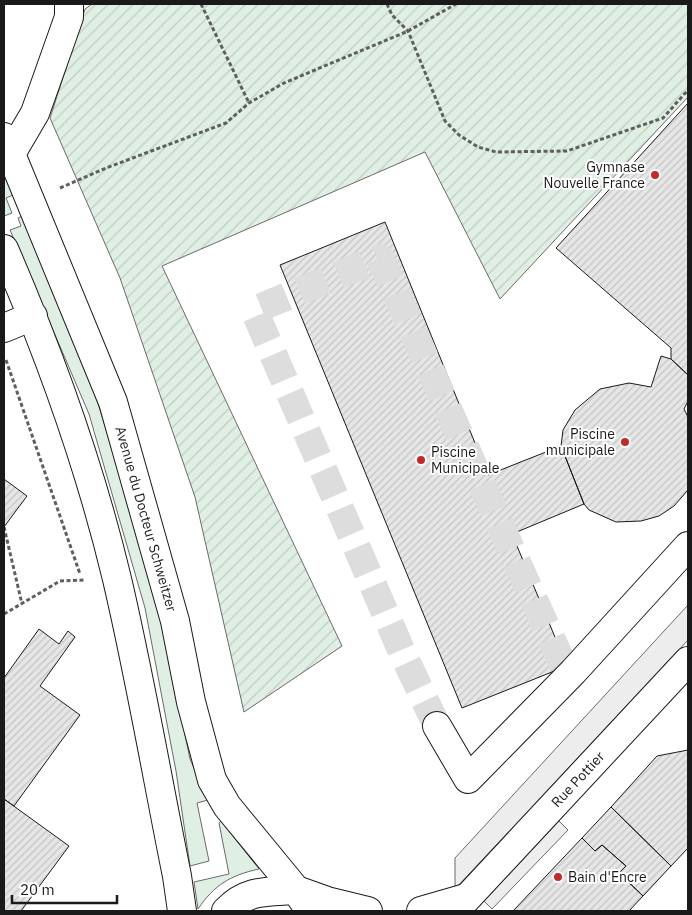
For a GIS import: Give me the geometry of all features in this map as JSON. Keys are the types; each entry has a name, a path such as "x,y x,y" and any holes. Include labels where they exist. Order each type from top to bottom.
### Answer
{"main road":[{"path":"7,146 35,113 69,17 69,4"},
{"name":"Avenue du Docteur Schweitzer","path":"7,146 113,402 175,621 191,702 212,780 227,806 303,901"},
{"path":"4,249 33,316 79,446 116,578 178,876 182,911"},
{"path":"4,328 33,316"},
{"path":"436,726 468,779 688,546"},
{"name":"Rue Pottier","path":"420,911 461,905 688,661"},
{"path":"226,911 240,898 252,893 303,901 327,901 368,911"}],"path":[{"path":"201,4 249,103"},
{"path":"387,4 392,16 408,31 445,121 459,135 478,146 496,152 567,151 663,118 688,90"},
{"path":"54,191 106,168 226,123 249,103 284,83 408,31 456,4"},
{"path":"4,355 82,580"},
{"path":"4,527 22,604"},
{"path":"4,614 60,581 116,578"}],"green space":[{"path":"92,4 688,4 688,97 500,299 425,152 162,266 342,646 244,712 195,497 120,278 50,118 85,9"},
{"path":"4,159 18,193 6,198 12,213 4,216"},
{"path":"27,214 94,390 157,599 190,759 208,800 197,803 209,861 190,866 176,771 145,608 89,414 10,230 21,226 18,218"},
{"path":"221,821 259,869 240,874 224,882 210,893 198,909 194,882 229,874 219,823"}],"shaded area":[{"path":"688,605 688,640 455,889 455,858"},
{"path":"559,821 568,830 492,909 484,901"}],"building":[{"name":"Gymnase Nouvelle France","path":"688,103 688,375 671,359 671,348 556,248"},
{"name":"Piscine Municipale","path":"385,222 488,475 561,446 584,504 512,534 567,666 462,708 280,265"},
{"name":"Piscine municipale","path":"661,356 671,359 688,375 688,401 684,409 688,417 688,490 674,506 659,516 641,521 616,522 589,510 584,504 561,446 563,430 575,410 600,389 629,383 651,387"},
{"path":"4,479 27,496 4,527"},
{"path":"39,629 59,644 68,631 75,637 40,686 80,715 14,806 4,799 4,678"},
{"path":"688,750 688,848 671,866 611,807 657,756"},
{"path":"4,799 69,846 21,911 4,911"},
{"path":"611,807 671,866 643,896 619,873 626,866 602,845 595,851 582,838"},
{"path":"582,838 595,851 602,845 626,866 619,873 643,896 629,911 513,911"}],"tunnel":[{"path":"437,726 402,652 254,310 380,258 566,671"}],"place":[{"name":"Gymnase Nouvelle France","path":"655,175"},
{"name":"Piscine municipale","path":"625,442"},
{"name":"Piscine Municipale","path":"421,460"},
{"name":"Bain d'Encre","path":"558,877"}]}
